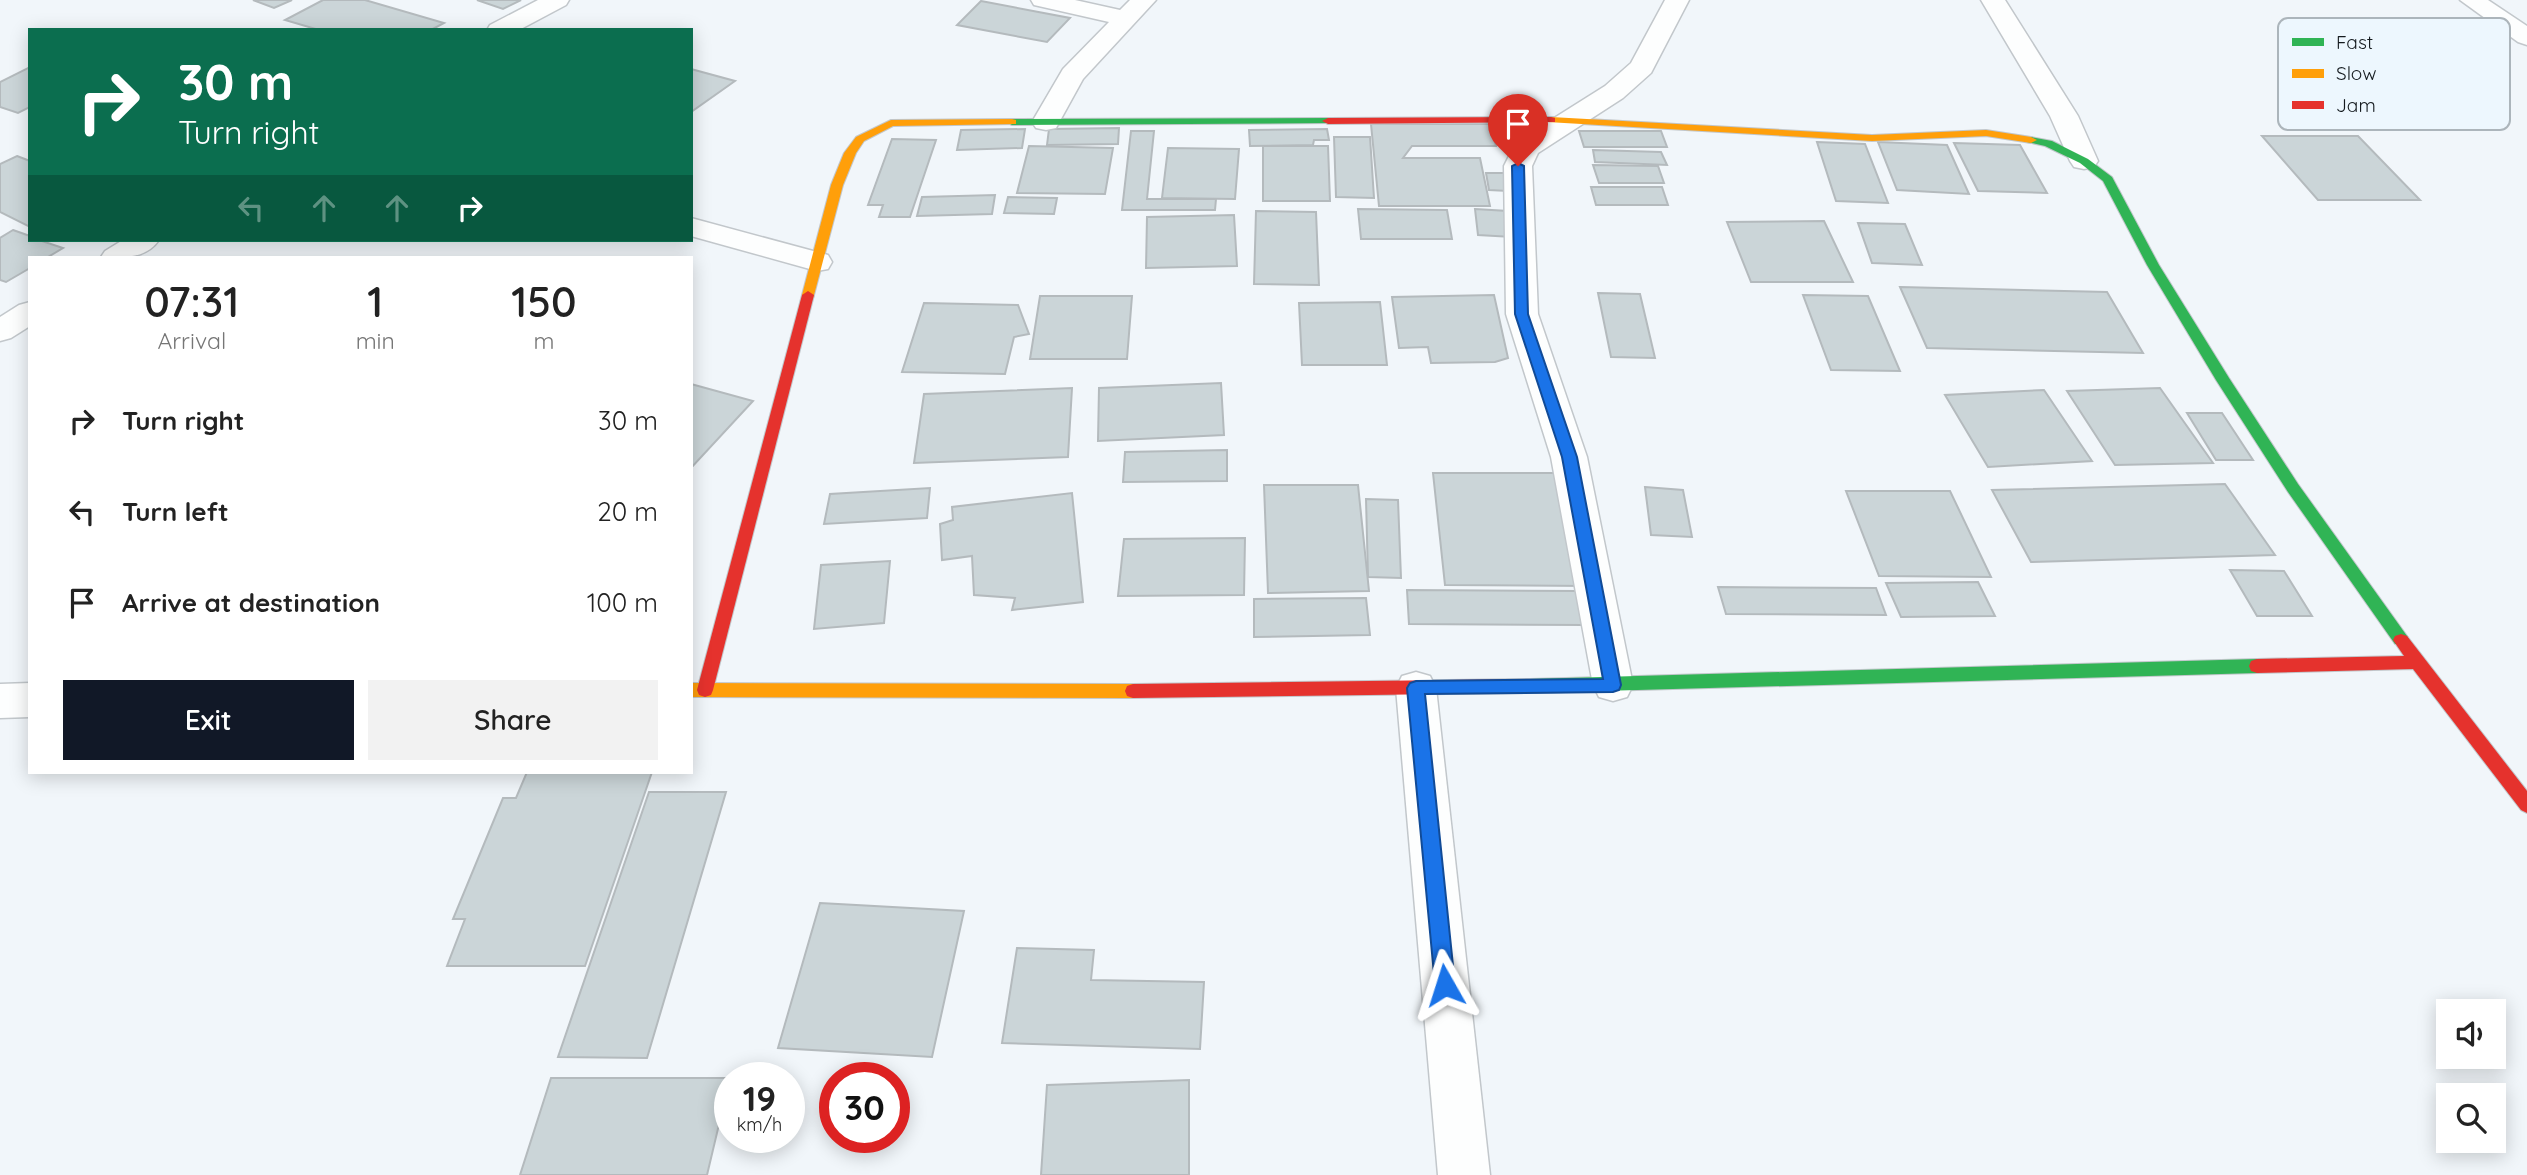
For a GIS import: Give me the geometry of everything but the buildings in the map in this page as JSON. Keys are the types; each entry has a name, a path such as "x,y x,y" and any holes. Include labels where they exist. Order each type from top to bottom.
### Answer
{"street":[{"path":"503,28 557,0"},
{"path":"1043,0 1126,19"},
{"path":"1046,122 1072,75 1144,0"},
{"path":"1613,685 1569,457 1522,314 1518,166 1526,148 1614,92 1642,67 1678,0"},
{"path":"1993,0 2064,116 2084,161"},
{"path":"2472,0 2499,18"},
{"path":"2510,26 2527,37"},
{"path":"2417,662 1613,685 1021,693 698,690 837,184 850,149 868,131 891,123 1571,120 1685,129 1871,138 1986,133 2048,144 2084,161 2108,179 2153,265 2293,488 2417,662 2527,805"},
{"path":"693,228 817,262"},
{"path":"118,256 141,242"},
{"path":"0,331 28,313"},
{"path":"1416,688 1464,1175"},
{"path":"0,701 28,700"}],"traffic: fast":[{"path":"1012,122 1328,121"},
{"path":"2031,140 2048,143 2084,161 2108,179 2153,265 2223,380 2293,488 2401,640"},
{"path":"1530,686 2257,666"}],"traffic: slow":[{"path":"1551,120 1872,138 1986,133 2031,140"},
{"path":"808,295 837,185 850,153 860,139 891,123 1012,122"},
{"path":"693,690 1133,691"}],"traffic: jam":[{"path":"1328,121 1551,120"},
{"path":"705,690 808,295"},
{"path":"2401,640 2527,805"},
{"path":"2257,666 2417,662"},
{"path":"1133,691 1530,686"}],"route":[{"path":"1445,985 1416,688 1613,685 1569,457 1522,314 1518,166"}]}
